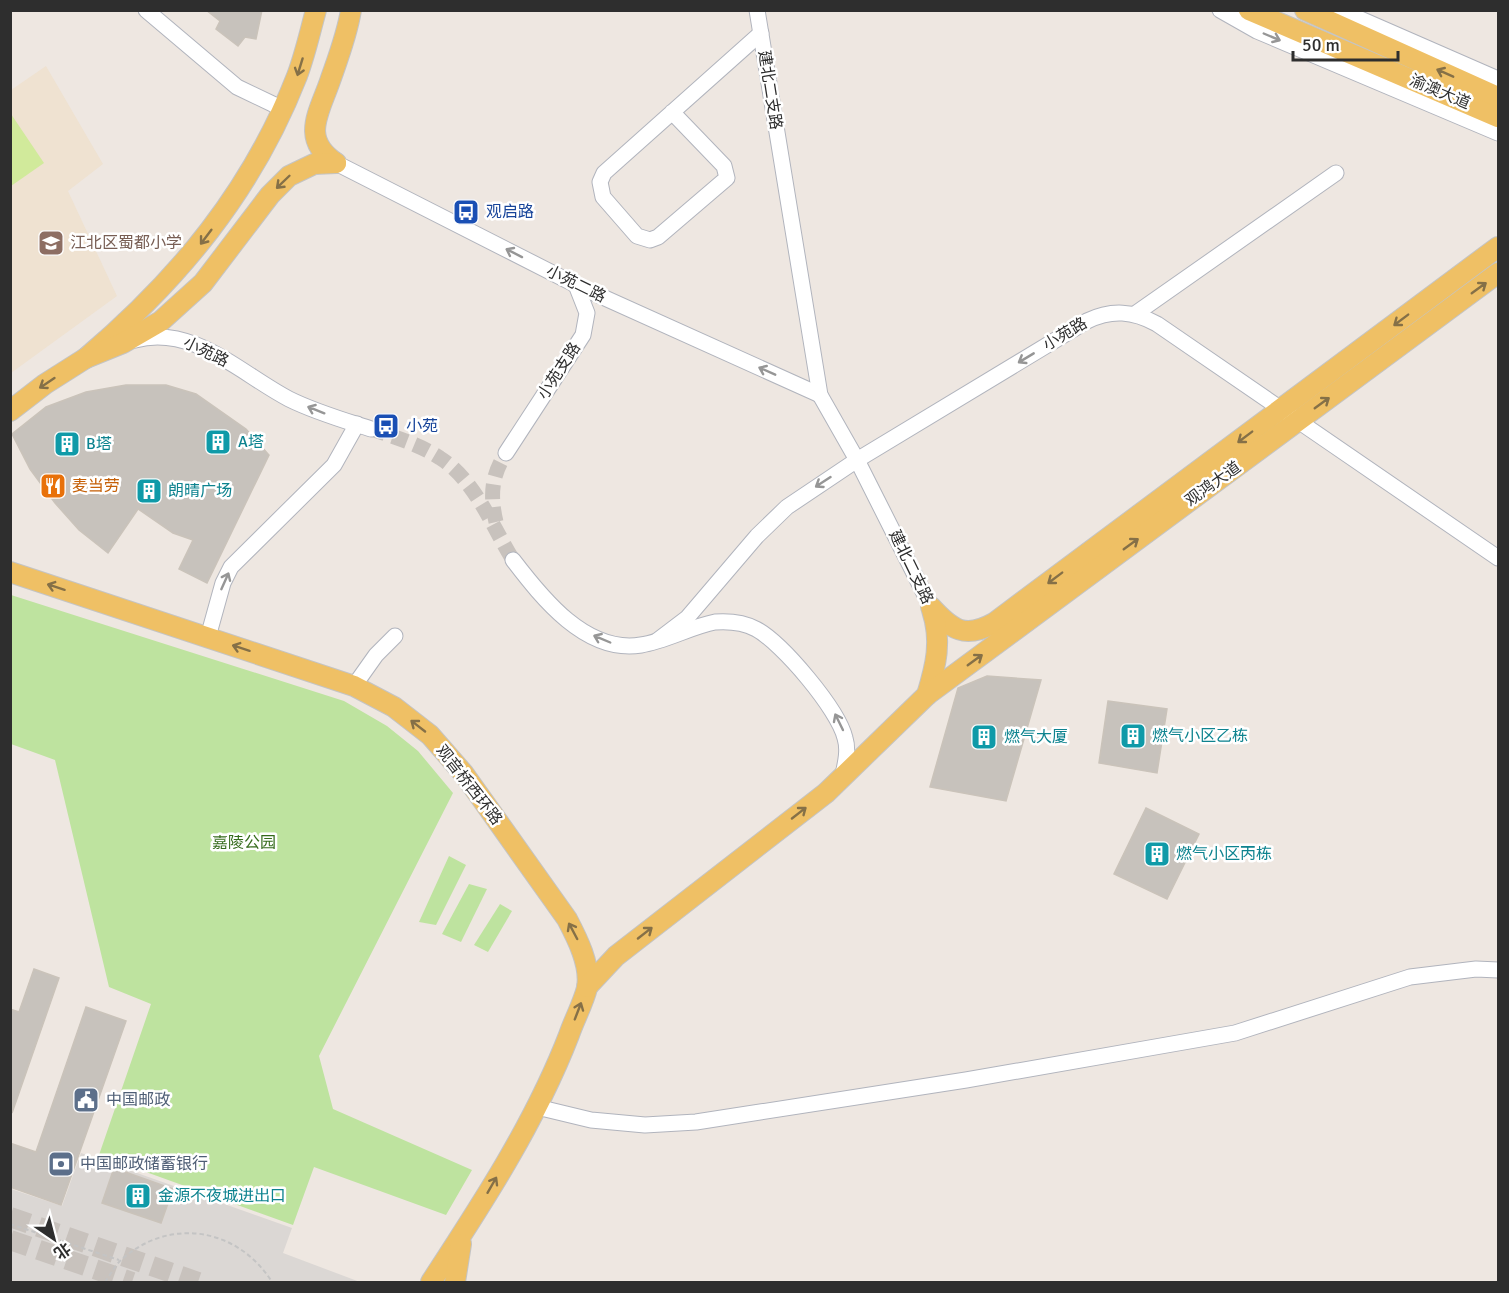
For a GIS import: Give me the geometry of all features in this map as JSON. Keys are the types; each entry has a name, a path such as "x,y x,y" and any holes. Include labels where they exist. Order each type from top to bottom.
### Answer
{"main road":[{"path":"86,358 136,315 204,241 245,178 283,109 298,74 316,10"},
{"name":"渝澳大道","path":"1305,10 1498,97"},
{"name":"渝澳大道","path":"1257,13 1498,117"},
{"path":"336,163 324,155 318,146 315,122 351,15"},
{"path":"123,343 161,321 185,301 221,262 275,190 289,176 314,164 336,163"},
{"name":"观鸿大道","path":"931,607 946,623 957,629 969,632 981,630 994,623 1498,247"},
{"name":"观鸿大道","path":"927,695 1498,273"},
{"name":"小苑路","path":"10,411 45,384 86,358 123,343"},
{"name":"观音桥西环路","path":"10,572 354,686 394,707 430,735 464,774 567,919 578,940 585,964 587,987 550,1084 462,1235 431,1282"},
{"name":"建北二支路","path":"587,987 616,956 842,779 927,695 937,662 939,643 931,607"},
{"path":"455,1282 462,1235"}],"street":[{"path":"146,10 237,87 283,109"},
{"name":"建北二支路","path":"758,10 820,395 857,460 931,607"},
{"path":"1220,10 1257,31 1498,133"},
{"path":"1340,10 1498,79"},
{"path":"672,112 724,166 727,178 658,237 650,240 638,236 610,205 600,190 600,182 604,173 672,112 761,33"},
{"name":"小苑二路","path":"336,163 576,285 820,395"},
{"path":"1135,314 1336,173"},
{"name":"小苑支路","path":"506,453 582,335 587,313 576,285"},
{"name":"小苑路","path":"658,640 687,618 757,536 787,507 857,460 1087,321 1111,312 1135,314 1156,324 1498,558"},
{"name":"小苑路","path":"123,343 154,336 184,340 201,347 288,398 364,427 334,465 231,567 223,583 208,637"},
{"name":"小苑路","path":"513,560 550,604 588,633 602,640 629,646 658,640 703,624 727,621 755,628 828,703 839,720 846,740 847,752 842,779"},
{"path":"354,686 376,655 395,636"},
{"path":"537,1107 591,1120 645,1125 696,1122 966,1080 1235,1033 1410,977 1476,969 1498,970"}],"path":[{"path":"10,1224 120,1261"},
{"path":"105,1282 120,1261 146,1242 176,1233 208,1234 237,1245 261,1265 272,1282"}],"shaded area":[{"name":"江北区蜀都小学","path":"46,66 103,164 68,191 117,296 11,373 11,90"},
{"path":"81,1153 292,1228 283,1253 360,1282 11,1282 11,1189 62,1206","holes":["115,1169 172,1189 161,1223"]}],"green space":[{"path":"11,114 44,163 10,186"},
{"name":"嘉陵公园","path":"11,595 344,701 387,726 418,751 453,793 319,1056 333,1109 472,1170 446,1215 314,1167 293,1225 99,1155 151,1004 109,987 55,760 11,744"},
{"path":"449,856 466,865 436,925 419,922"},
{"path":"469,884 487,889 461,942 442,934"},
{"path":"500,904 512,911 488,952 474,945"}],"building":[{"path":"206,10 262,10 256,39 245,37 238,46 216,29 220,21"},
{"name":"朗晴广场","path":"126,385 166,385 196,394 246,429 269,455 207,583 179,569 193,540 173,533 138,509 108,553 79,530 55,503 30,469 12,434 46,407 86,392"},
{"name":"燃气大厦","path":"987,676 1041,680 1006,801 930,787 958,688"},
{"name":"燃气小区乙栋","path":"1108,701 1167,709 1157,773 1099,763"},
{"name":"燃气小区丙栋","path":"1146,808 1199,834 1167,899 1114,874"},
{"path":"34,969 59,978 12,1113 10,1009 19,1012"},
{"path":"86,1007 126,1021 61,1205 10,1187 10,1143 36,1152"},
{"name":"金源不夜城进出口","path":"114,1168 173,1189 161,1223 102,1203"}],"tunnel":[{"path":"371,429 424,449 452,467 482,504 513,560"},
{"path":"496,522 493,486 497,470 506,453"},
{"path":"10,1217 198,1282"},
{"path":"10,1240 132,1282"}],"place":[{"name":"观启路","path":"466,212"},
{"name":"江北区蜀都小学","path":"51,243"},
{"name":"小苑","path":"386,426"},
{"name":"A塔","path":"218,442"},
{"name":"B塔","path":"67,444"},
{"name":"麦当劳","path":"53,486"},
{"name":"朗晴广场","path":"149,491"},
{"name":"燃气小区乙栋","path":"1133,736"},
{"name":"燃气大厦","path":"984,737"},
{"name":"燃气小区丙栋","path":"1157,854"},
{"name":"中国邮政","path":"86,1100"},
{"name":"中国邮政储蓄银行","path":"61,1164"},
{"name":"金源不夜城进出口","path":"138,1196"}]}
